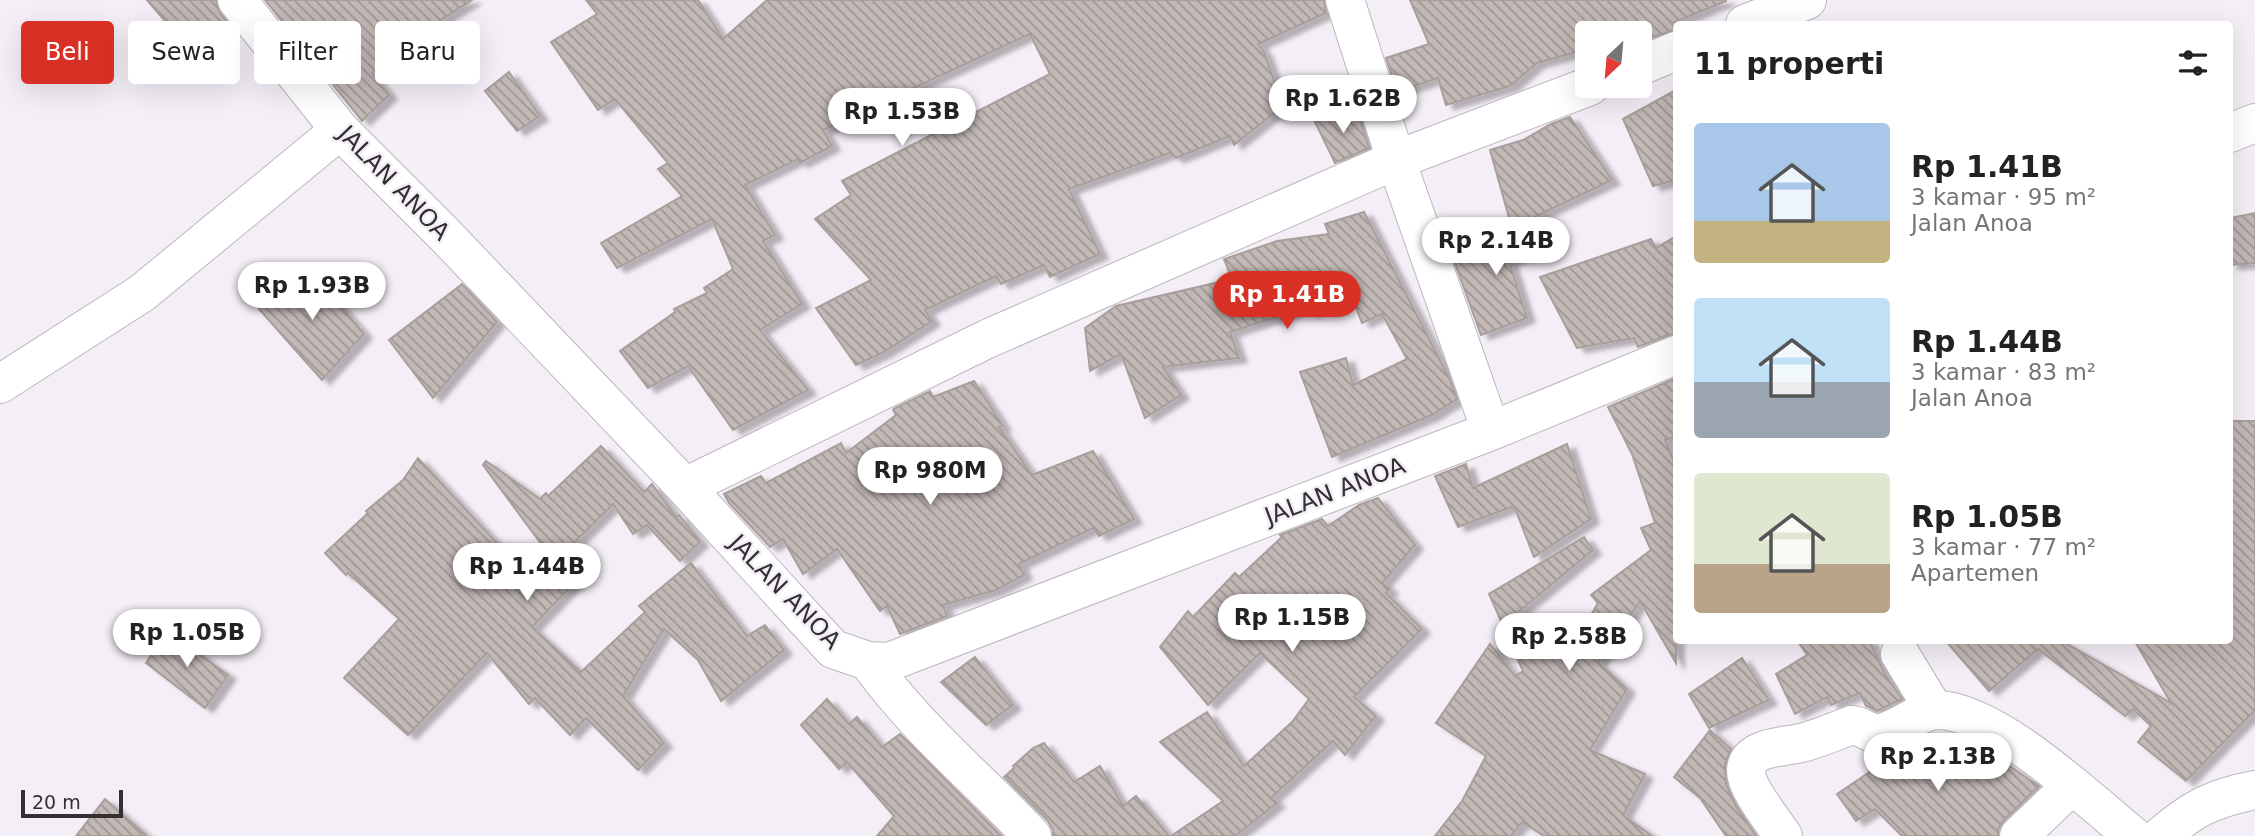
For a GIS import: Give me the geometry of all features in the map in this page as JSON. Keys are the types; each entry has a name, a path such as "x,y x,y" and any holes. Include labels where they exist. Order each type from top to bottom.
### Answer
{"street":[{"name":"JALAN ANOA","path":"237,0 340,130 446,236 685,486 833,649 868,661 889,662 1491,431 1673,356"},
{"path":"1345,0 1396,160 1491,431"},
{"path":"1753,21 1807,0"},
{"path":"1652,61 1673,52"},
{"path":"685,486 987,339 1396,160 1575,92"},
{"path":"2233,132 2255,123"},
{"path":"0,384 142,293 340,130"},
{"path":"1900,654 1934,710"},
{"path":"868,661 889,692 920,726 1032,836"},
{"path":"1783,836 1750,786 1746,771 1750,761 1760,752 1799,744 1856,724 1868,732 1880,734 1934,710 1962,715 2008,736 2133,836"},
{"path":"2019,836 2071,786"},
{"path":"2161,836 2185,815 2225,796 2255,790"}],"building":[{"path":"147,0 216,0 226,21 165,21"},
{"path":"265,0 472,0 439,21 375,21 375,71 372,73 375,84 380,84 389,95 362,121 332,84 361,84 361,21 282,21"},
{"path":"586,0 698,0 723,39 767,0 1324,0 1326,13 1258,44 1264,52 1283,106 1234,145 1230,136 1176,158 1170,153 1069,189 1100,254 1050,277 1044,265 1001,284 996,276 925,310 932,321 884,352 856,365 816,308 871,280 815,219 851,195 842,181 1050,74 1030,34 823,130 832,146 800,163 798,159 745,185 775,235 763,241 802,304 760,330 808,390 733,430 688,366 648,388 620,351 675,312 674,309 707,293 704,288 733,269 712,219 617,268 601,243 682,196 658,169 668,163 615,99 598,110 551,42 597,14"},
{"path":"1410,0 1726,0 1673,21 1673,30 1652,37 1652,21 1575,21 1575,52 1537,63 1510,86 1446,105 1438,78 1397,92 1386,58 1429,44"},
{"path":"509,72 540,116 517,131 485,91"},
{"path":"1673,92 1673,181 1653,186 1623,119"},
{"path":"1357,110 1369,148 1335,163 1315,122"},
{"path":"1570,117 1612,180 1512,228 1490,150 1523,140"},
{"path":"1364,212 1449,378 1457,399 1432,415 1332,457 1300,372 1346,358 1353,385 1407,359 1382,314 1362,323 1348,287 1309,313 1307,307 1230,332 1239,358 1163,367 1181,395 1145,418 1121,354 1090,371 1085,328 1116,306 1232,279 1224,259 1277,241 1329,234 1325,224"},
{"path":"2255,213 2255,263 2233,265 2233,217"},
{"path":"1534,223 1545,247 1509,261 1527,318 1481,335 1452,255"},
{"path":"1673,238 1673,334 1638,347 1634,338 1577,348 1540,277 1651,239 1656,248"},
{"path":"306,264 364,334 322,380 259,309"},
{"path":"462,284 497,322 433,398 389,340"},
{"path":"1673,379 1673,438 1665,440 1673,460 1673,644 1676,644 1676,663 1640,601 1598,662 1627,689 1590,750 1645,774 1623,815 1652,836 1544,836 1522,822 1511,836 1435,836 1462,801 1486,756 1436,723 1490,644 1515,676 1523,671 1489,594 1584,537 1593,550 1517,613 1574,644 1598,603 1591,595 1651,550 1641,528 1655,523 1632,454 1608,407"},
{"path":"974,381 1003,426 999,427 1032,475 1093,451 1134,519 1099,536 1093,528 1019,564 1024,575 996,590 943,605 947,616 900,634 887,606 880,611 837,549 803,574 783,539 770,547 729,503 724,494 761,476 766,483 841,443 846,453 896,415 893,410 895,408 930,391 933,397"},
{"path":"2233,421 2255,421 2255,710 2186,781 2138,742 2151,726 2133,709 2125,716 2038,649 1989,691 1948,644 2067,644 2171,703 2136,644 2233,644"},
{"path":"1567,444 1591,519 1534,557 1514,506 1458,527 1435,476 1466,464 1473,488"},
{"path":"601,446 644,492 652,484 676,517 679,515 700,542 680,561 647,525 633,534 613,504 556,561 575,582 532,627 581,672 645,612 639,606 691,563 747,636 765,625 784,650 721,701 698,660 664,629 623,696 664,743 638,770 586,718 570,735 535,698 529,704 487,653 408,735 344,678 399,619 348,573 346,575 325,553 368,513 366,511 403,480 418,458 521,569 545,549 483,465 486,461 540,499 546,493 548,496"},
{"path":"1378,498 1415,545 1382,583 1390,589 1386,593 1422,629 1354,697 1376,716 1345,755 1333,741 1271,798 1277,803 1235,836 1171,836 1223,801 1160,742 1207,712 1244,766 1292,722 1309,699 1260,653 1208,705 1160,647 1188,611 1193,617 1235,573 1239,577 1282,537 1280,535 1322,519 1328,526 1359,505"},
{"path":"167,631 228,675 205,708 146,663"},
{"path":"1800,644 1871,644 1885,674 1902,699 1877,711 1866,706 1860,693 1831,705 1827,697 1795,714 1776,674 1807,655"},
{"path":"975,657 1013,705 986,725 941,682"},
{"path":"1742,658 1769,700 1709,728 1689,694"},
{"path":"827,699 849,724 857,717 882,747 900,734 1001,836 877,836 894,816 847,762 839,769 801,725"},
{"path":"1710,730 1731,749 1725,764 1726,784 1736,806 1756,836 1726,836 1700,798 1674,777"},
{"path":"1931,734 1961,778 1987,751 2039,786 2004,820 1998,829 1998,836 1902,836 1875,809 1856,821 1837,794 1871,771 1890,755 1889,753"},
{"path":"1044,743 1074,782 1100,766 1123,806 1136,796 1169,836 1053,836 1048,821 1004,777 1033,748"},
{"path":"105,799 147,836 76,836"}]}
